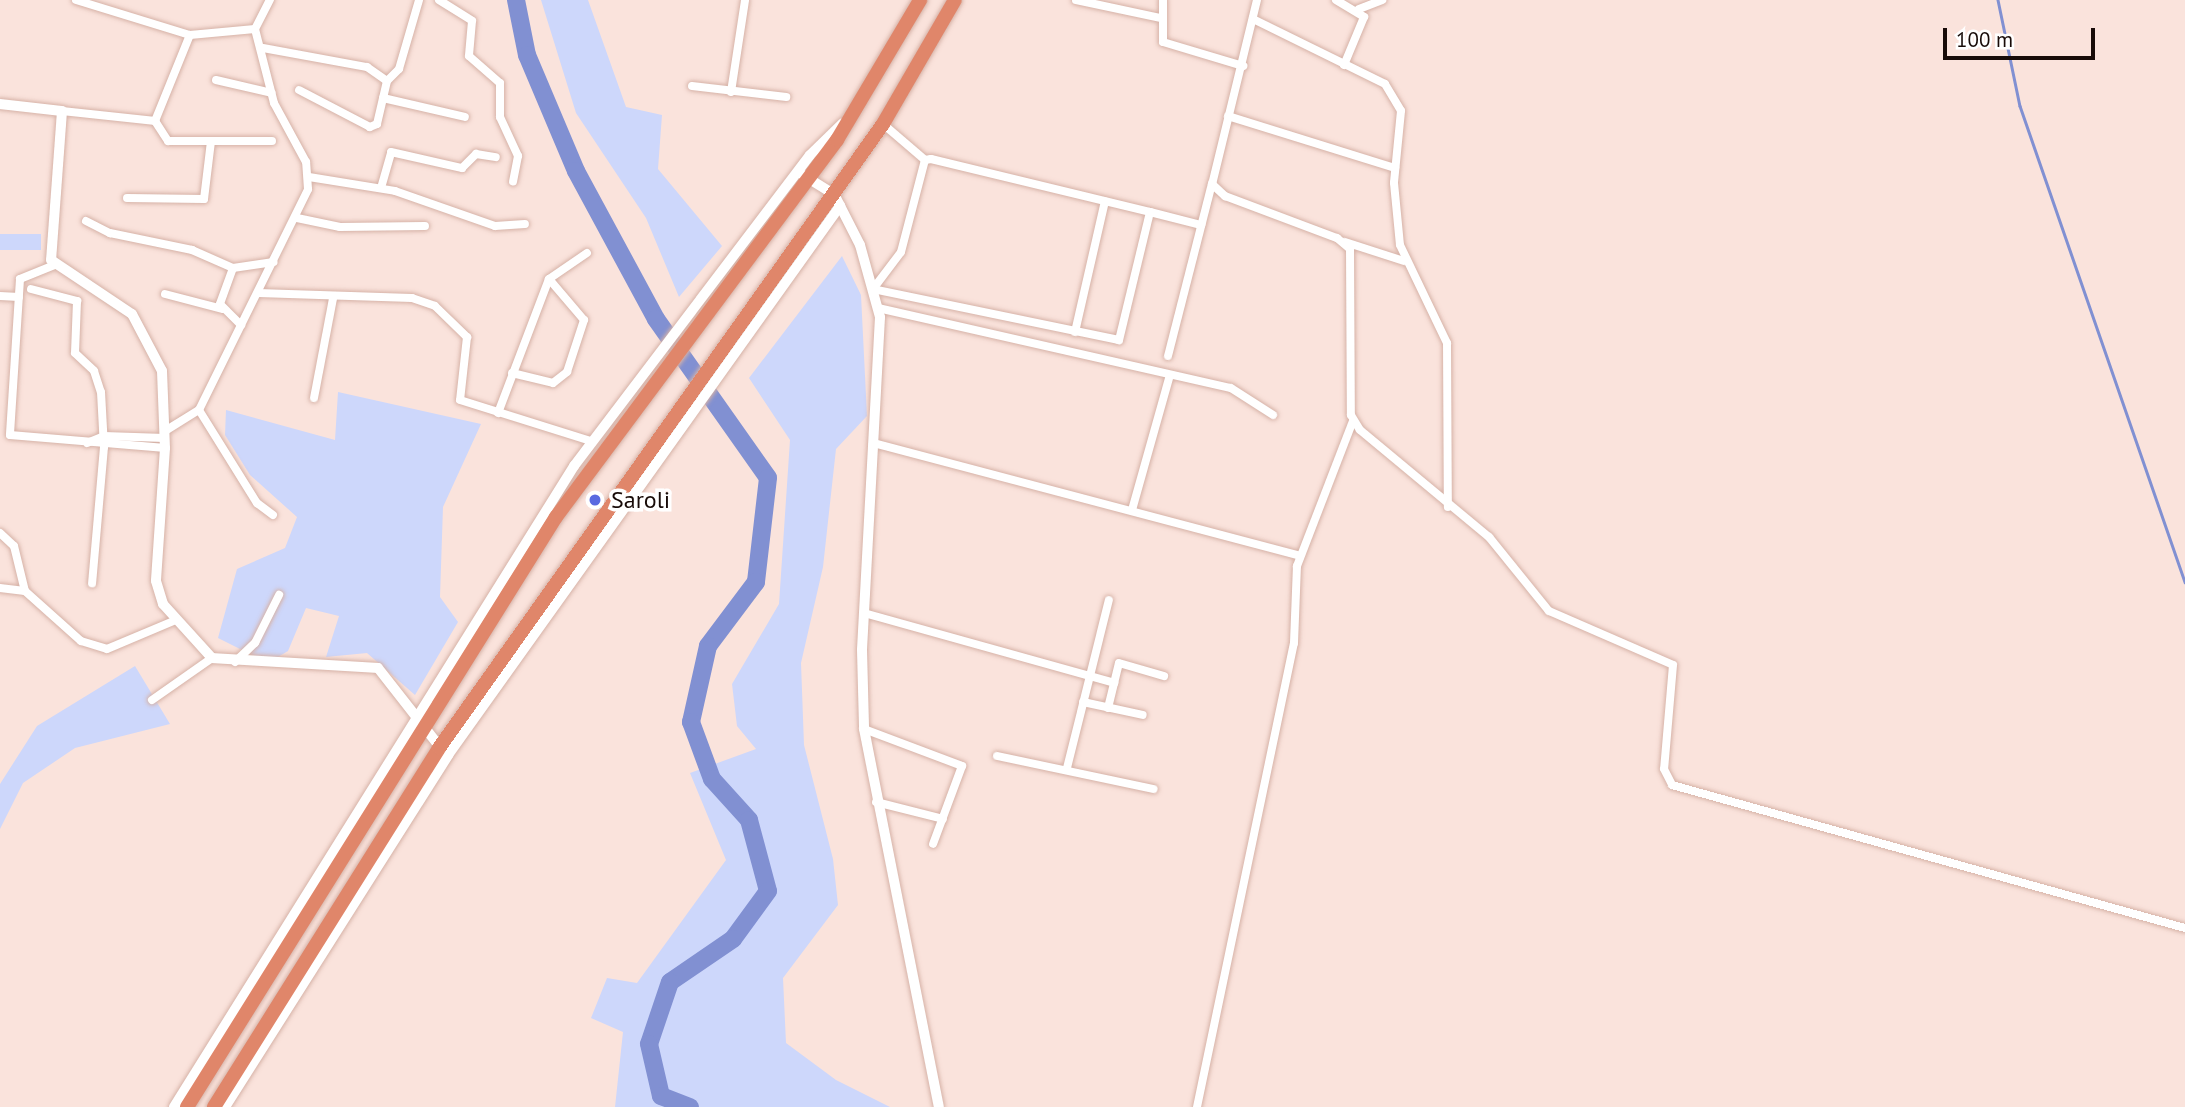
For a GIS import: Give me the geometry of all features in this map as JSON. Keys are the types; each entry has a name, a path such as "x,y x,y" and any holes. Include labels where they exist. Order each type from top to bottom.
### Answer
{"highway":[{"path":"187,1107 418,723 556,517 712,311 803,175 862,106 920,0"},
{"path":"214,1107 444,751 687,406 837,200 955,0"}],"street":[{"path":"76,0 98,10 190,35 255,29"},
{"path":"98,10 100,0"},
{"path":"255,29 270,0"},
{"path":"299,90 370,127 377,124 387,81 399,69 419,0"},
{"path":"439,0 472,21 469,56 500,83 500,117 519,156 513,182"},
{"path":"731,92 745,0"},
{"path":"1076,0 1161,18"},
{"path":"1163,0 1159,32 1169,46 1243,66"},
{"path":"1168,356 1243,66 1256,0"},
{"path":"1336,0 1359,9 1364,17 1345,65"},
{"path":"1359,9 1382,0"},
{"path":"1253,19 1385,84 1401,111 1395,168 1404,261 1447,343 1448,507"},
{"path":"57,264 24,272 4,430 19,441 87,443 104,447 165,439 199,410 297,218 309,177 272,93 263,48 255,29"},
{"path":"155,121 190,35"},
{"path":"263,48 367,67 387,81"},
{"path":"216,80 272,93"},
{"path":"692,86 786,97"},
{"path":"383,97 465,117"},
{"path":"0,104 155,121"},
{"path":"62,111 51,260 111,295 144,330 162,370 165,439 156,581 176,620 208,655 233,663 368,664 384,674 418,723 444,751 225,1107"},
{"path":"1228,117 1395,168"},
{"path":"155,121 168,141 272,141"},
{"path":"883,124 925,160 1201,225"},
{"path":"127,198 204,199 211,141"},
{"path":"380,188 391,152 462,168 476,154 496,158"},
{"path":"873,289 901,252 925,160"},
{"path":"174,1107 418,723 591,441 803,175 837,200 873,289 878,309 864,613 864,729 876,802 939,1107"},
{"path":"309,177 380,188 495,226 525,224"},
{"path":"1212,184 1225,196 1345,242 1404,261"},
{"path":"1075,332 1105,201"},
{"path":"873,289 1119,341 1150,212"},
{"path":"297,218 340,227 425,226"},
{"path":"86,221 110,233 192,250 233,268 274,262"},
{"path":"1197,1107 1294,643 1300,556 1356,425 1354,279 1345,242"},
{"path":"493,412 512,373 549,279 587,253"},
{"path":"222,309 233,268"},
{"path":"512,373 553,383 567,372 584,320 549,279"},
{"path":"31,289 77,301 75,353 94,371 104,447 92,583"},
{"path":"258,293 332,298 412,298 435,306 467,337 469,356 459,393 467,404 591,441"},
{"path":"165,294 222,309 241,325"},
{"path":"0,296 19,297"},
{"path":"314,398 332,298"},
{"path":"878,309 1231,388 1273,415"},
{"path":"1132,510 1170,374"},
{"path":"199,410 257,503 273,514"},
{"path":"1356,425 1512,560 1549,611 1673,665 1664,769 1679,789 2185,928"},
{"path":"87,443 104,436 165,439"},
{"path":"873,443 1300,556"},
{"path":"0,533 14,546 25,591 81,641 107,649 176,620"},
{"path":"0,588 25,591"},
{"path":"233,663 255,643 279,595"},
{"path":"1067,768 1109,600"},
{"path":"864,613 1114,683"},
{"path":"152,700 208,655"},
{"path":"1108,708 1119,663 1164,676"},
{"path":"1083,702 1143,715"},
{"path":"864,729 962,766 933,844"},
{"path":"997,756 1067,768 1154,789"},
{"path":"876,802 943,818"}],"shaded area":[{"path":"541,0 588,0 626,107 662,115 658,169 722,246 679,297 646,218 576,113"},
{"path":"0,234 41,234 41,250 0,250"},
{"path":"842,256 861,295 867,416 836,449 823,567 801,663 804,745 833,859 838,905 783,978 786,1043 836,1080 890,1107 615,1107 623,1032 591,1018 607,978 637,983 726,860 690,773 756,749 737,726 732,684 779,604 790,440 749,378"},
{"path":"338,392 481,424 443,507 440,597 458,622 415,695 367,653 326,657 339,616 306,608 288,651 268,663 218,638 237,569 285,548 297,517 250,475 225,435 226,410 335,440"},
{"path":"135,666 170,724 75,748 23,783 0,829 0,784 37,726"}],"waterway":[{"path":"516,0 527,55 576,171 656,319 768,478 756,582 708,646 691,722 712,779 749,820 768,891 733,939 670,982 649,1044 661,1096 690,1107"},
{"path":"1998,0 2020,106 2185,582"}],"place":[{"name":"Saroli","path":"595,500"}]}
